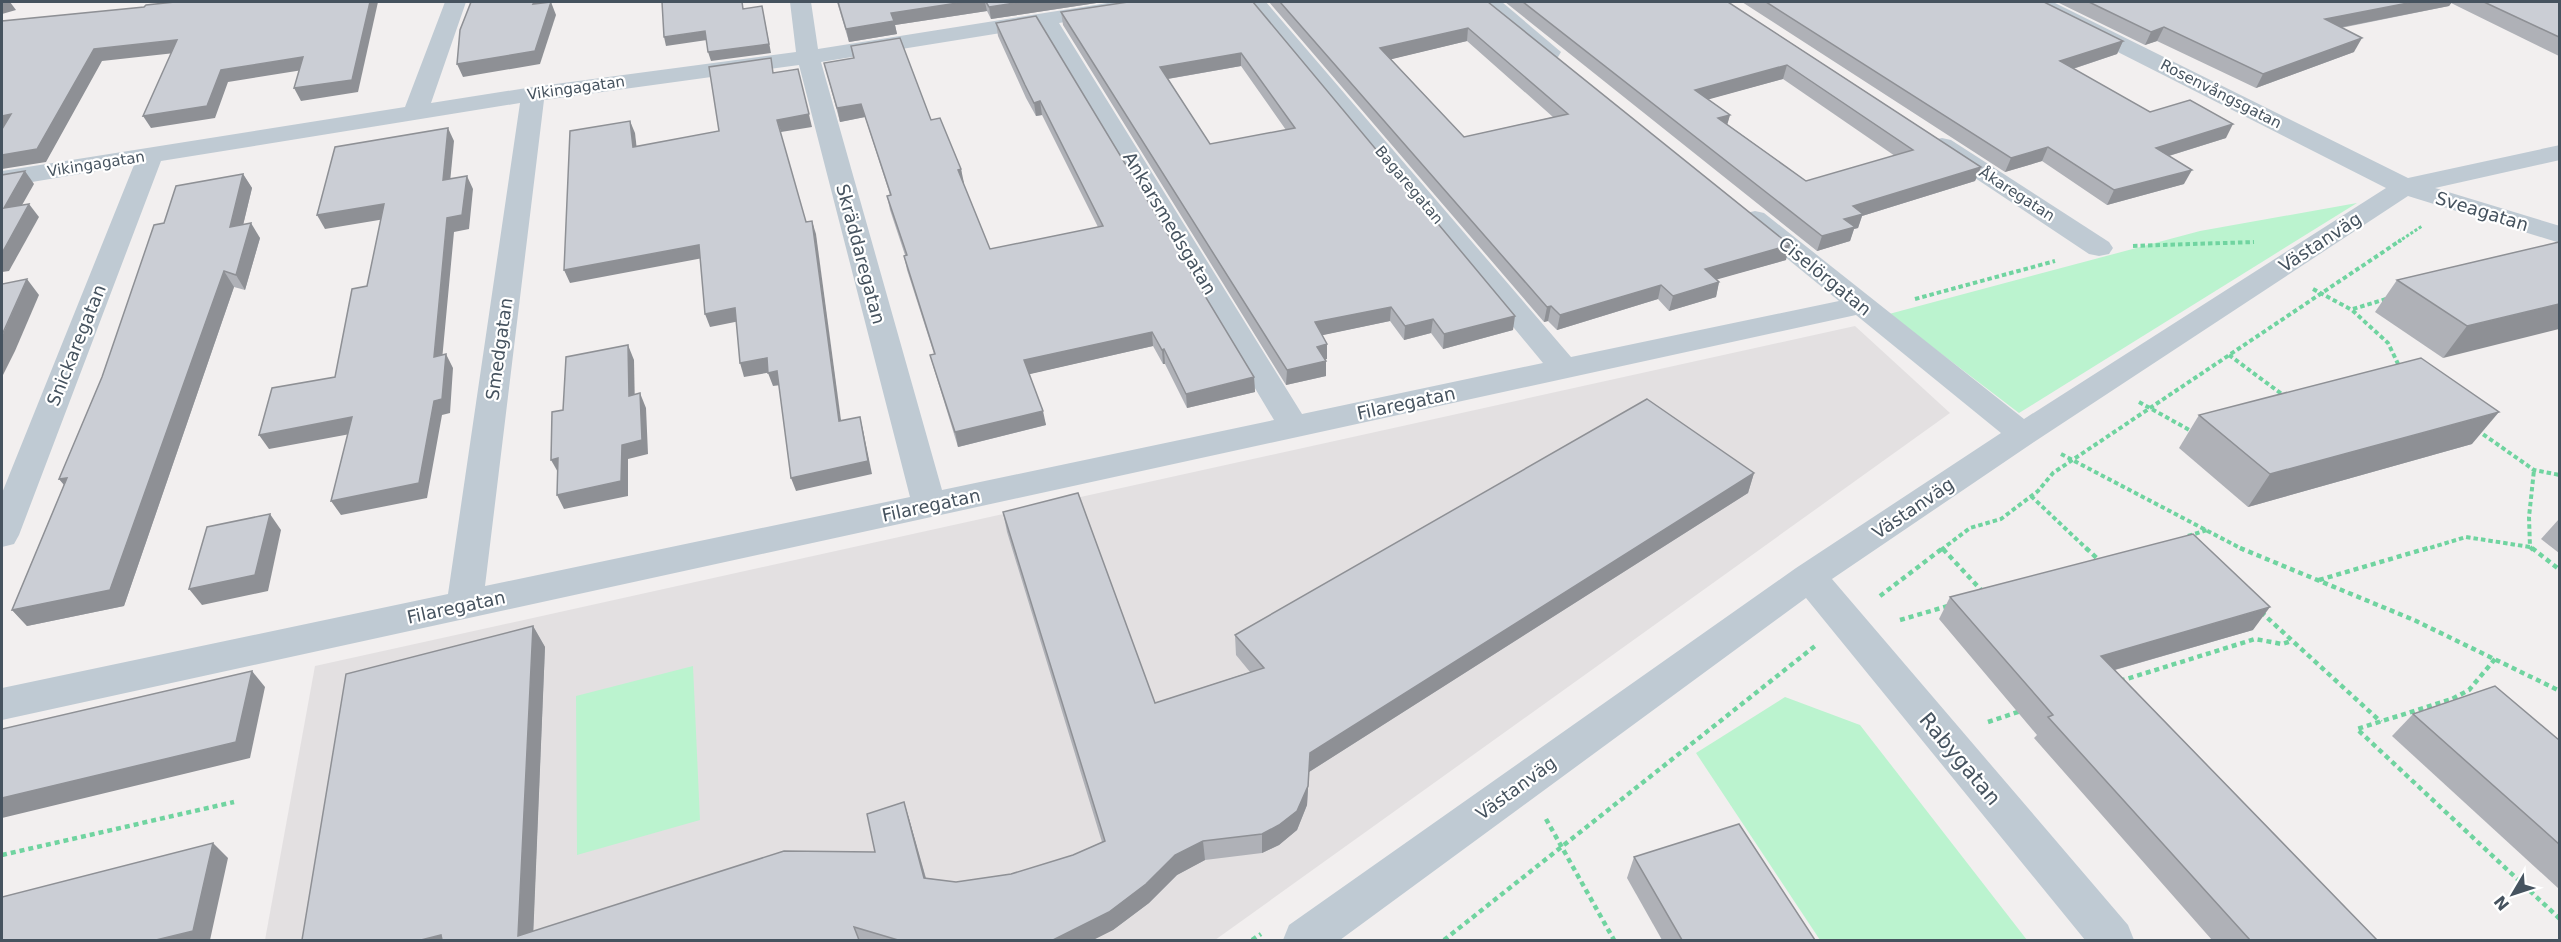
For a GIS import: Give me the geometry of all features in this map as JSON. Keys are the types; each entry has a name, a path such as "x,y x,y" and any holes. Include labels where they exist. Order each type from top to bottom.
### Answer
{"street":[{"path":"415,112 455,2"},
{"name":"Skräddaregatan","path":"800,2 808,57 928,505"},
{"name":"Vikingagatan","path":"2,179 415,112 808,57 1151,2"},
{"name":"Bagaregatan","path":"1255,2 1564,369"},
{"path":"1489,2 1570,68"},
{"name":"Rosenvångsgatan","path":"2037,2 2405,188"},
{"name":"Ankarsmedsgatan","path":"1046,20 1294,427"},
{"name":"Smedgatan","path":"465,605 533,94"},
{"name":"Åkaregatan","path":"1922,131 2098,248"},
{"name":"Västanväg","path":"1305,940 1809,577 2022,434 2105,383 2405,188 2559,152"},
{"name":"Snickaregatan","path":"2,535 151,155"},
{"name":"Sveagatan","path":"2405,188 2559,235"},
{"name":"Ciselörgatan","path":"1734,201 2022,434"},
{"name":"Filaregatan","path":"2,704 1861,305"},
{"name":"Rabygatan","path":"1809,577 2112,940"}],"path":[{"path":"1444,940 1851,627 1970,528 2001,519 2031,496 2053,473 2456,203"},
{"path":"2276,271 2352,310 2388,343 2401,371"},
{"path":"2352,310 2395,297"},
{"path":"2229,355 2289,400"},
{"path":"2105,383 2193,432"},
{"path":"2470,425 2534,470 2559,475"},
{"path":"2022,434 2242,549 2414,620 2559,691"},
{"path":"2530,547 2529,517 2534,470"},
{"path":"2031,496 2101,561"},
{"path":"2191,545 2182,537 2207,530"},
{"path":"2318,581 2466,537 2530,547 2559,570"},
{"path":"1943,549 1986,595 1975,598"},
{"path":"2089,564 2111,558"},
{"path":"1851,627 1953,604"},
{"path":"2258,609 2381,722"},
{"path":"2108,685 2255,639 2282,644 2292,640"},
{"path":"2495,659 2469,690 2357,729 2559,919"},
{"path":"2119,681 2128,690"},
{"path":"1942,736 2030,709"},
{"path":"1525,782 1614,940"},
{"path":"2,855 234,802"}],"shaded area":[{"path":"1855,326 1950,413 1215,940 265,940 315,666"}],"green space":[{"path":"2357,203 2019,413 1889,314 2200,231"},
{"path":"693,666 700,820 577,855 576,696"},
{"path":"1785,697 1860,725 2027,940 1820,940 1696,753"}],"building":[{"path":"175,2 370,2 352,80 294,88 303,57 221,70 207,106 143,116 177,40 94,49 37,149 2,155 2,129 11,114 2,116 2,21"},
{"path":"471,2 534,2 533,4 551,2 535,51 457,64 460,30"},
{"path":"662,2 742,2 743,9 762,6 769,44 708,52 705,31 664,37"},
{"path":"838,2 964,2 891,13 894,21 846,29"},
{"path":"986,2 1021,2 989,7"},
{"path":"1128,2 1253,2 1515,316 1444,334 1433,319 1405,326 1391,307 1315,322 1327,344 1317,347 1326,361 1287,370 1061,12","holes":["1241,53 1295,128 1210,144 1160,67"]},
{"path":"1280,2 1488,2 1790,245 1705,269 1719,282 1673,296 1661,285 1560,315 1551,306 1547,307","holes":["1468,28 1568,114 1464,137 1380,48"]},
{"path":"1523,2 1728,2 1981,167 1853,206 1863,214 1844,219 1855,227 1822,236","holes":["1787,65 1913,150 1806,181 1718,118 1730,115 1695,90"]},
{"path":"1766,2 2044,2 2123,41 2060,61 2150,112 2190,100 2233,124 2156,148 2192,170 2114,190 2048,147 2011,158"},
{"path":"2089,2 2413,2 2325,19 2362,38 2263,74 2164,27 2151,32"},
{"path":"2484,2 2559,2 2559,37"},
{"path":"1036,16 1254,377 1186,394 1164,349 1162,350 1152,332 1024,360 1043,411 955,432 930,355 935,354 904,256 907,255 887,196 891,195 861,104 837,108 824,63 854,58 851,46 900,38 931,120 940,118 990,249 1103,226 1040,101 1034,103 996,23"},
{"path":"771,58 773,73 798,69 809,114 777,120 806,222 812,221 839,421 860,417 868,461 791,478 777,371 768,373 767,358 740,363 735,308 705,314 699,245 564,270 570,131 630,121 633,147 719,131 709,67"},
{"path":"448,128 443,180 467,176 462,215 447,218 434,357 446,354 442,399 434,401 419,483 331,501 352,417 259,435 272,388 335,377 352,289 367,286 384,204 317,215 335,147"},
{"path":"25,171 4,208 29,204 2,253 2,175"},
{"path":"243,174 230,227 251,223 236,275 224,271 110,590 12,610 67,478 59,479 102,377 154,225 164,223 176,186"},
{"path":"2559,242 2559,304 2467,326 2397,280"},
{"path":"27,279 2,335 2,284"},
{"path":"628,345 629,396 640,393 642,440 622,445 621,481 557,495 558,458 551,460 552,412 563,410 566,357"},
{"path":"2421,358 2499,412 2270,474 2199,415"},
{"path":"1647,399 1754,473 1310,753 1308,786 1297,811 1279,825 1262,834 1203,841 1175,855 1146,884 1109,912 1053,940 898,940 854,927 859,940 442,940 441,935 421,940 302,940 346,674 533,626 518,936 784,851 875,852 867,814 904,802 924,878 956,882 1011,874 1073,855 1105,841 1003,512 1078,493 1155,703 1264,668 1235,635"},
{"path":"270,514 255,575 189,589 207,527"},
{"path":"2193,534 2270,607 2101,656 2377,940 2250,940 2048,717 2053,715 1950,597"},
{"path":"252,671 236,742 2,798 2,729"},
{"path":"2495,686 2559,740 2559,844 2413,714"},
{"path":"1739,824 1815,940 1682,940 1634,857"},
{"path":"213,843 193,931 156,940 2,940 2,897"}]}
